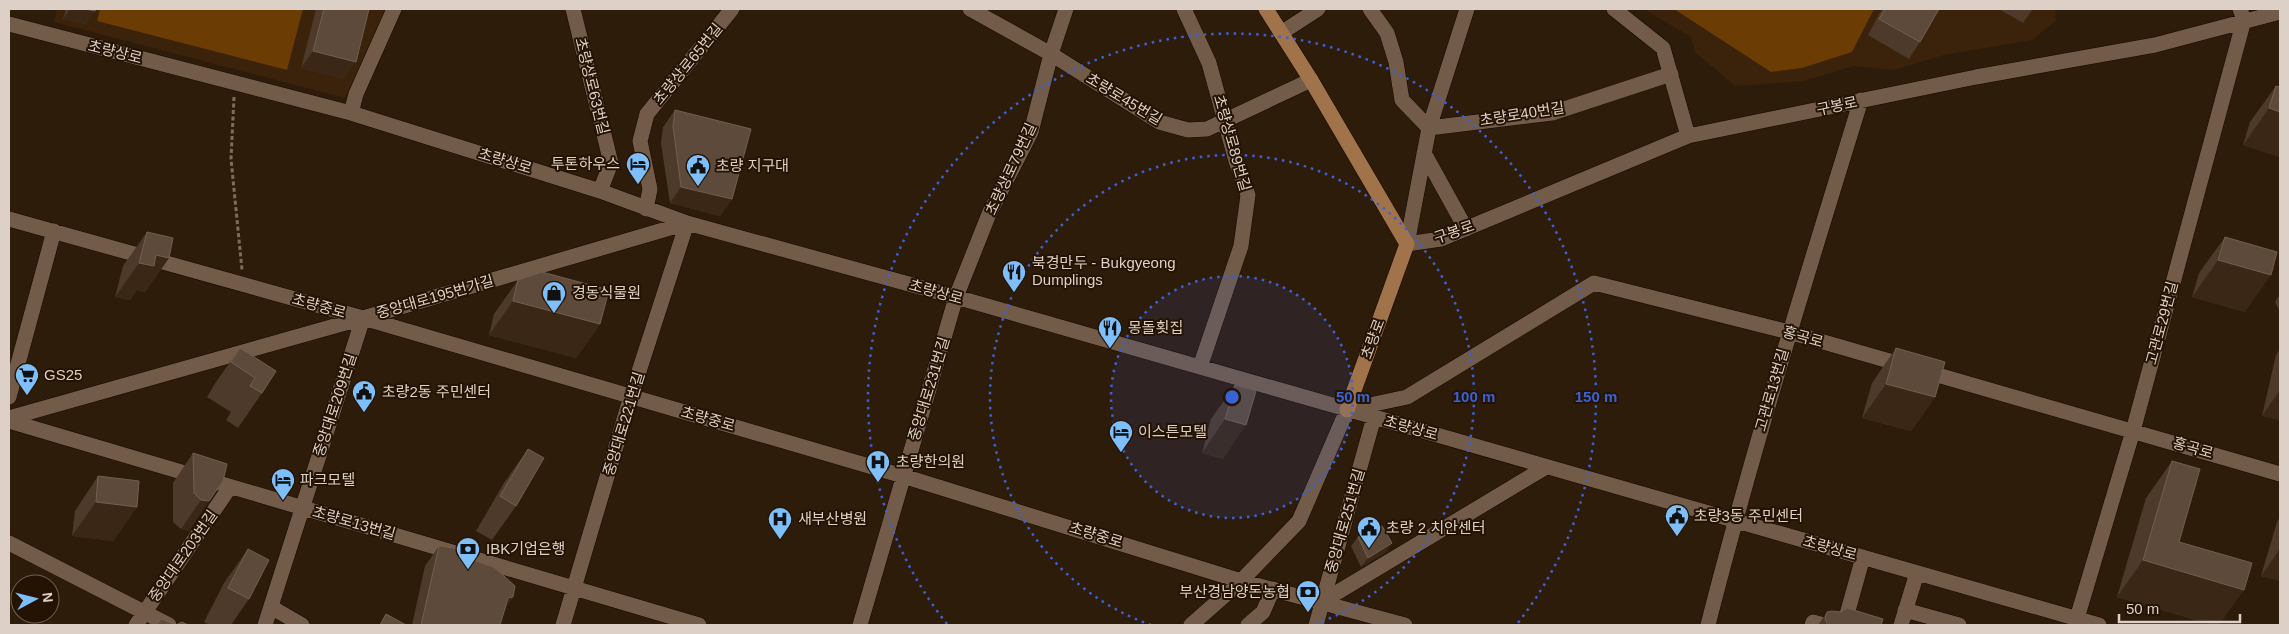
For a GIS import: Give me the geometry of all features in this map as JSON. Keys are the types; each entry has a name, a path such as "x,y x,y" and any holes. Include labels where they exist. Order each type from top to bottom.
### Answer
{"main road":[{"path":"1266,9 1311,80 1407,244"},
{"name":"초량로","path":"1347,410 1407,244"}],"street":[{"path":"351,113 356,94 394,9"},
{"name":"초량상로63번길","path":"574,9 611,162 600,191"},
{"name":"초량상로65번길","path":"646,209 650,189 640,141 647,114 732,9"},
{"path":"970,9 1051,54"},
{"name":"초량상로79번길","path":"956,297 989,214 1031,132 1051,54 1066,9"},
{"name":"초량상로89번길","path":"1184,9 1209,64 1236,161 1248,195 1241,246 1200,367"},
{"path":"1281,33 1318,9"},
{"path":"1370,9 1388,33 1396,62 1402,100 1430,128"},
{"path":"1407,244 1430,128 1467,9"},
{"path":"1614,9 1663,48 1688,136"},
{"name":"구봉로","path":"1407,244 1441,239 1688,136 1976,77 2154,45 2242,15 2280,12"},
{"name":"고관로29번길","path":"2076,622 2132,431 2242,15"},
{"name":"초량상로","path":"9,24 351,113 600,191 687,223 956,297 1734,520 1917,573 2076,622 2099,625"},
{"name":"초량로45번길","path":"1051,54 1159,122 1188,130 1208,129 1311,80"},
{"name":"초량로40번길","path":"1430,128 1552,113 1671,74"},
{"name":"고관로13번길","path":"1708,625 1734,520 1789,332 1862,100"},
{"path":"1424,153 1466,229"},
{"name":"초량중로","path":"9,219 363,318 903,476 1241,581 1323,601 1405,625"},
{"name":"중앙대로195번가길","path":"9,419 687,223"},
{"name":"중앙대로221번길","path":"563,625 576,588 631,396 687,223"},
{"path":"9,397 54,231"},
{"name":"홍곡로","path":"1347,410 1407,397 1594,283 1789,332 2280,474"},
{"name":"중앙대로231번길","path":"860,625 956,297"},
{"name":"중앙대로209번길","path":"265,625 363,318"},
{"name":"초량로","path":"1191,625 1241,581 1299,521 1347,410"},
{"name":"중앙대로251번길","path":"1316,625 1374,417"},
{"name":"초량로13번길","path":"9,419 230,487 699,625"},
{"path":"1323,601 1546,467"},
{"name":"중앙대로203번길","path":"140,619 230,487"},
{"path":"9,543 140,619 170,625"},
{"name":"초량상로","path":"1844,625 1863,558"},
{"path":"1901,625 1917,573"},
{"path":"1248,625 1263,612 1273,589"},
{"path":"271,606 302,625"},
{"path":"1905,610 1959,625"},
{"path":"1812,625 1813,622 1824,625"}],"path":[{"path":"235,83 231,159 243,274"}],"shaded area":[{"path":"57,9 387,9 345,98 54,22"},
{"path":"100,9 303,9 287,70 97,21"},
{"path":"1644,9 2055,9 2056,21 2032,40 1944,55 1893,70 1853,66 1804,81 1735,86 1695,52 1691,37"},
{"path":"1674,9 1874,9 1852,52 1802,68 1771,72"}],"building":[{"path":"324,9 369,9 356,62 313,51"},
{"path":"1885,9 1939,9 1920,42 1879,19"},
{"path":"2276,86 2280,87 2280,112 2269,108"},
{"name":"초량 지구대","path":"675,110 751,129 732,199 681,187 673,126"},
{"path":"147,232 173,238 169,258 156,255 154,266 139,263"},
{"path":"2225,237 2277,252 2271,275 2218,260"},
{"path":"542,272 609,290 600,324 513,301 518,280"},
{"path":"240,348 276,371 262,393 250,386 255,378 231,362"},
{"path":"1896,348 1945,362 1935,397 1886,384"},
{"path":"1235,385 1256,391 1246,425 1225,419"},
{"path":"528,449 544,458 516,506 500,496"},
{"path":"193,453 227,464 223,481 209,501 201,500 194,493"},
{"path":"2172,461 2200,469 2179,542 2252,563 2244,590 2143,560"},
{"path":"98,476 139,481 137,507 96,502"},
{"path":"1382,526 1392,543 1368,558 1358,537"},
{"path":"439,546 459,549 458,555 494,567 515,586 513,597 508,598 500,625 421,625"},
{"path":"248,549 269,560 249,599 228,588"},
{"path":"1847,608 1883,619 1881,625 1828,625 1825,619 1827,612 1841,612"},
{"path":"386,614 406,625 380,625"},
{"path":"161,619 176,625 157,625"},
{"path":"182,622 188,625 176,625"}],"place":[{"name":"투톤하우스","path":"638,185"},
{"name":"초량 지구대","path":"698,187"},
{"name":"북경만두 - Bukgyeong Dumplings","path":"1014,293"},
{"name":"경동식물원","path":"554,314"},
{"name":"몽돌횟집","path":"1110,349"},
{"name":"GS25","path":"27,396"},
{"name":"초량2동 주민센터","path":"364,413"},
{"name":"이스튼모텔","path":"1121,453"},
{"name":"초량한의원","path":"878,483"},
{"name":"파크모텔","path":"283,501"},
{"name":"초량3동 주민센터","path":"1677,537"},
{"name":"새부산병원","path":"780,540"},
{"name":"초량 2 치안센터","path":"1369,549"},
{"name":"IBK기업은행","path":"468,570"},
{"name":"부산경남양돈농협","path":"1308,613"}]}
